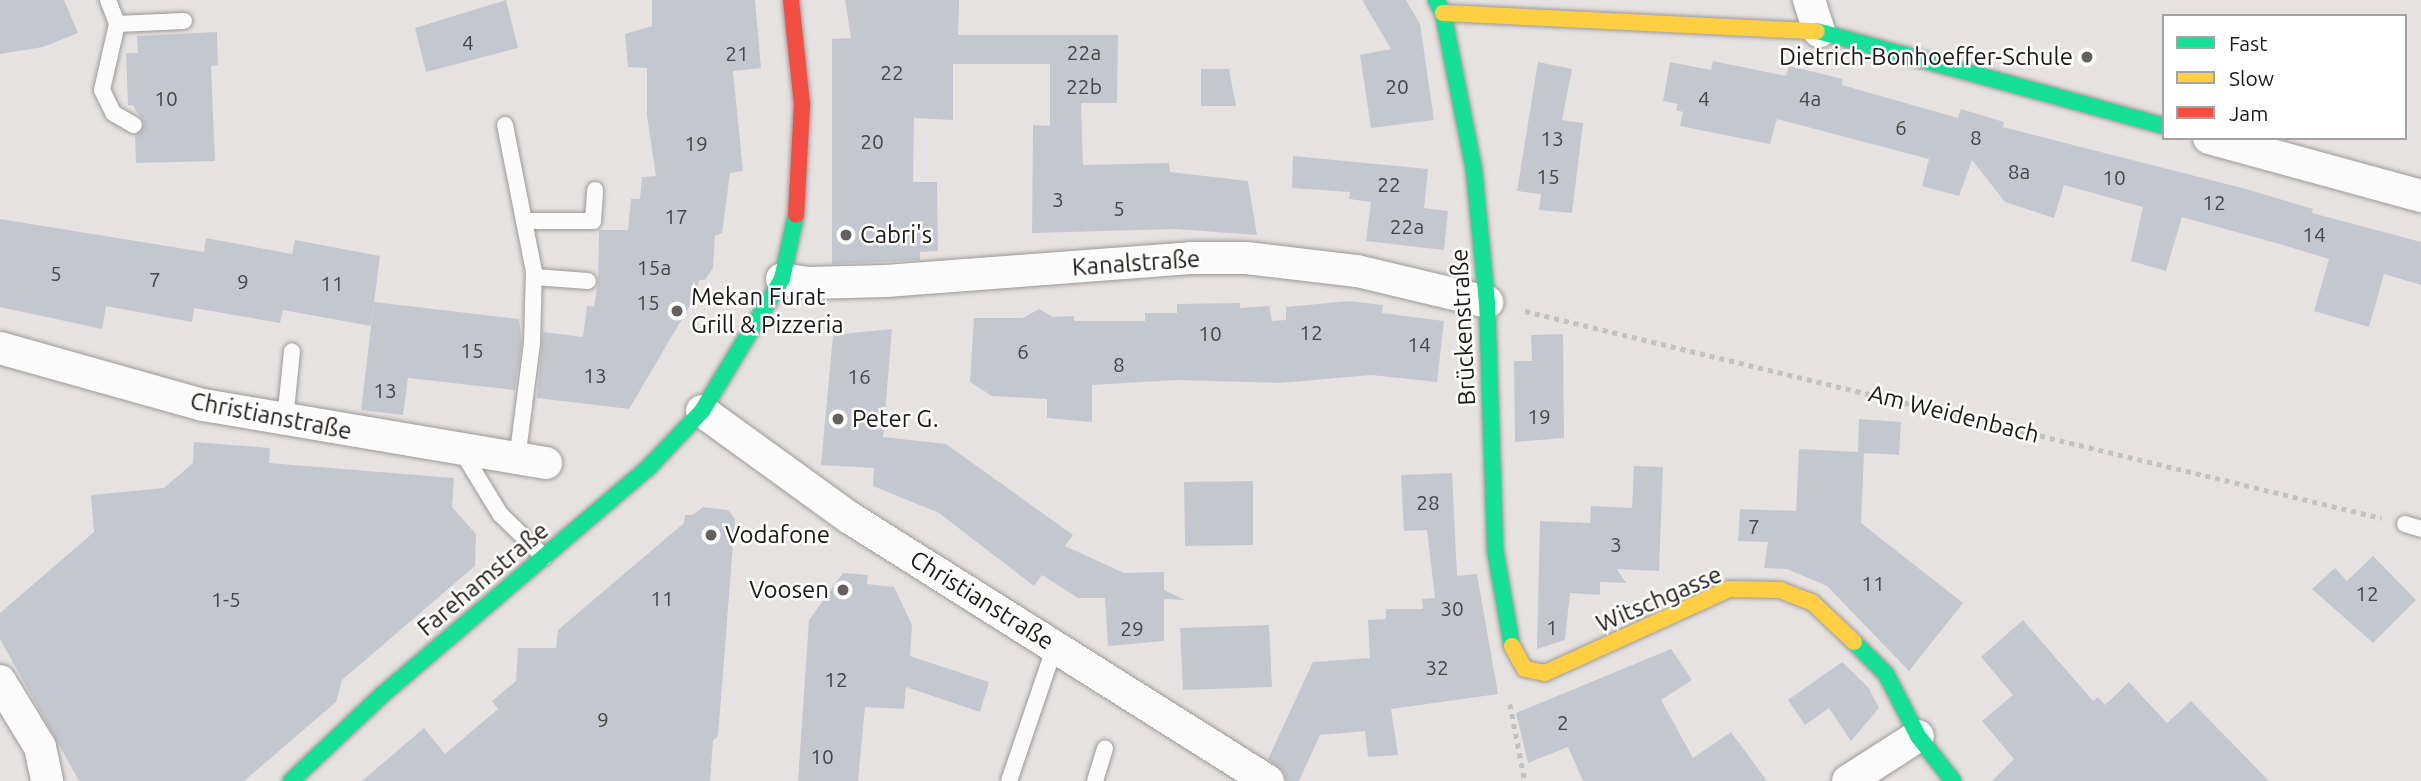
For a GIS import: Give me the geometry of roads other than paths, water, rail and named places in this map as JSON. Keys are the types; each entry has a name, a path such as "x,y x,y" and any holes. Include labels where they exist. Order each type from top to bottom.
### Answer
{"street":[{"name":"Farehamstraße","path":"291,781 382,695 650,467 702,411 782,279 800,200 802,105 791,0"},
{"path":"1810,0 1819,31"},
{"path":"1439,6 1819,31 2162,125"},
{"name":"Brückenstraße","path":"1439,6 1474,170 1487,302 1495,549 1513,654"},
{"path":"2216,140 2421,196"},
{"name":"Kanalstraße","path":"782,279 807,283 886,281 1190,258 1246,258 1357,271 1487,302"},
{"name":"Christianstraße","path":"0,348 203,405 531,462"},
{"name":"Christianstraße","path":"702,411 850,518 1268,781"},
{"name":"Witschgasse","path":"1513,654 1525,669 1545,673 1728,589 1780,590 1812,602 1886,674 1918,736 1954,781"},
{"path":"0,681 40,747 47,781"},
{"path":"1849,781 1918,736"}],"lane":[{"path":"107,0 117,24 102,90 113,113 134,125"},
{"path":"117,24 184,21"},
{"path":"505,125 534,277 531,462"},
{"path":"524,221 593,222 595,190"},
{"path":"534,277 588,281"},
{"path":"285,420 292,351"},
{"path":"461,450 500,514 544,557"},
{"path":"1009,781 1055,646"},
{"path":"1095,781 1105,749"}],"place":[{"name":"Dietrich-Bonhoeffer-Schule","path":"2087,57"},
{"name":"Cabri's","path":"846,235"},
{"name":"Mekan Furat Grill & Pizzeria","path":"677,311"},
{"name":"Peter G.","path":"838,419"},
{"name":"Vodafone","path":"711,535"},
{"name":"Voosen","path":"843,590"}]}
